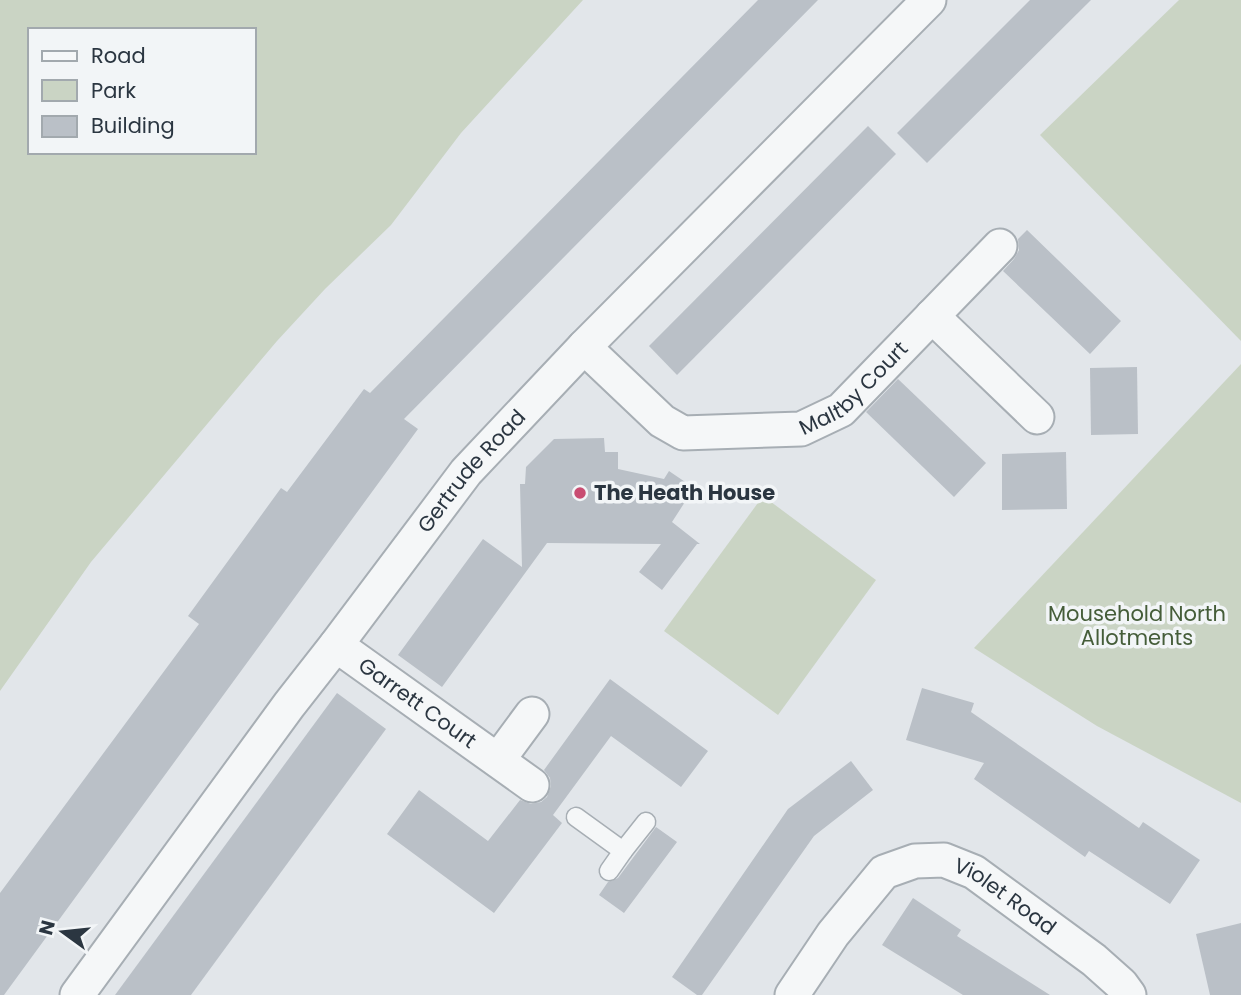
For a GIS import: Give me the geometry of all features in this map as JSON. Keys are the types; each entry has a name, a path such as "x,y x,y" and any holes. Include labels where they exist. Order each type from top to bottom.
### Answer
{"street":[{"name":"Gertrude Road","path":"77,995 289,705 466,472 584,347 929,0"},
{"name":"Maltby Court","path":"584,347 662,421 683,433 801,429 841,410 1000,246"},
{"path":"932,316 1037,417"},
{"name":"Garrett Court","path":"336,645 538,789"},
{"name":"Garrett Court","path":"498,760 532,714"},
{"name":"Violet Road","path":"792,995 833,934 884,872 915,862 944,860 974,872 1094,960 1121,984 1129,995"}],"lane":[{"path":"576,817 623,851"},
{"path":"609,871 646,822"}],"green space":[{"path":"0,0 583,0 461,133 391,225 325,289 277,341 91,562 0,691"},
{"path":"1179,0 1241,0 1241,341 1040,135"},
{"name":"Mousehold North Allotments","path":"1241,364 1241,803 1097,726 974,648"},
{"path":"763,496 876,580 778,715 664,631"}],"building":[{"path":"758,0 818,0 404,419 418,429 4,995 0,995 0,893 199,624 188,616 281,488 287,492 364,389 370,393"},
{"path":"1030,0 1091,0 927,163 897,133"},
{"path":"868,126 896,154 677,375 649,346"},
{"path":"1027,230 1121,321 1090,354 1003,271 1014,259 1019,250 1018,239"},
{"path":"1137,367 1138,434 1091,435 1090,368"},
{"path":"898,379 986,463 954,497 866,412"},
{"path":"604,438 605,452 618,452 618,469 664,479 669,471 694,488 672,522 700,544 697,544 662,590 639,572 661,544 547,543 442,687 398,655 483,539 522,567 520,484 525,484 526,467 554,439"},
{"path":"1066,452 1067,509 1002,510 1002,454"},
{"path":"610,679 708,751 681,787 611,736 553,815 562,823 494,913 387,834 419,790 488,841 520,800 531,804 541,802 547,797 551,786 550,778 544,770"},
{"path":"922,688 974,703 971,712 1139,828 1143,822 1200,860 1170,904 1089,851 1085,857 974,779 984,763 906,740"},
{"path":"337,693 386,729 191,995 115,995"},
{"path":"851,761 873,790 814,836 702,995 697,995 672,977 788,809"},
{"path":"656,827 677,842 624,913 599,895 608,882 618,878"},
{"path":"913,898 961,930 957,936 1050,995 963,995 882,945"},
{"path":"1241,923 1241,995 1210,995 1196,934"}],"place":[{"name":"The Heath House","path":"580,493"}]}
